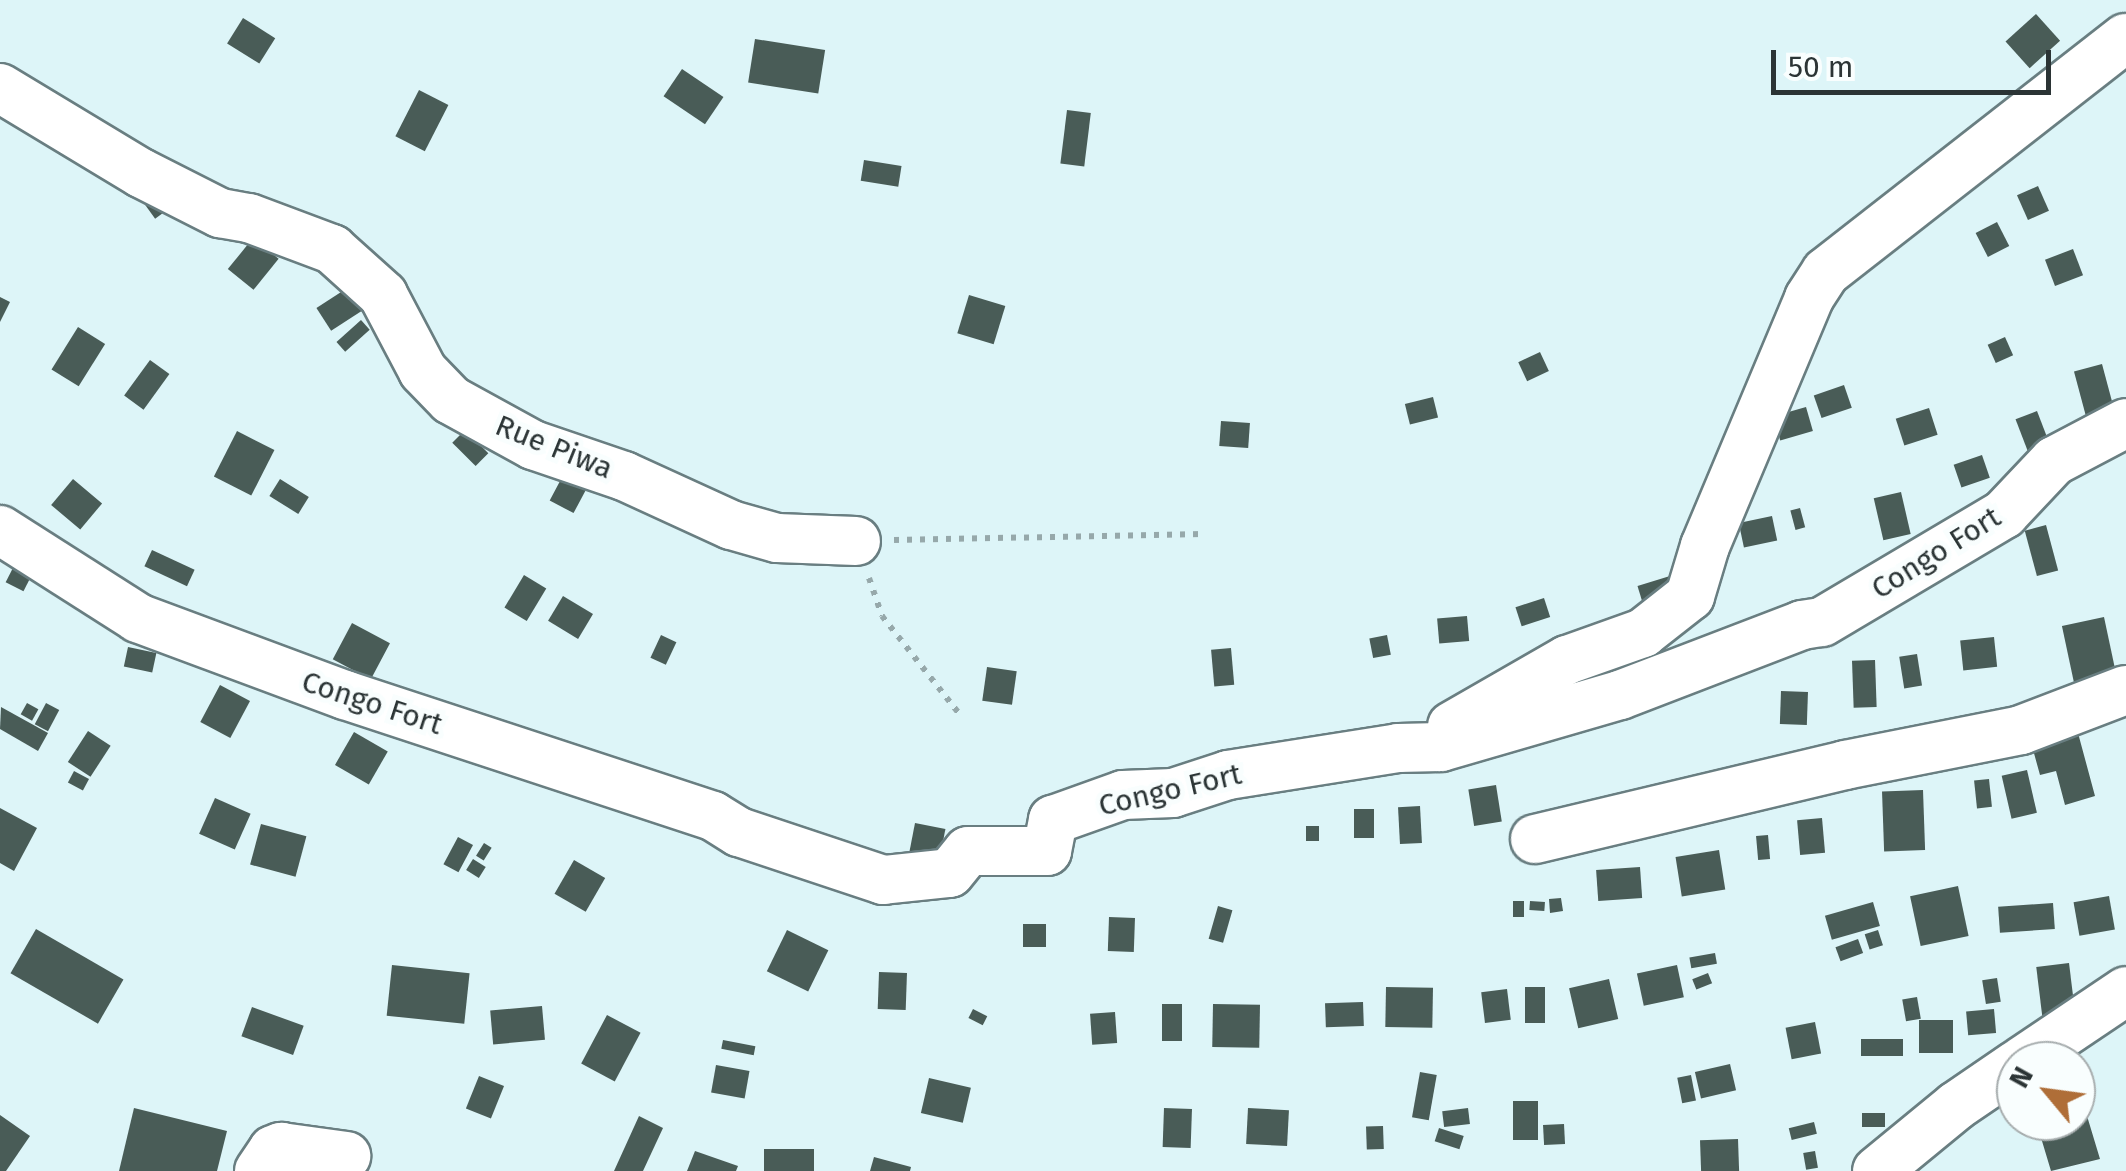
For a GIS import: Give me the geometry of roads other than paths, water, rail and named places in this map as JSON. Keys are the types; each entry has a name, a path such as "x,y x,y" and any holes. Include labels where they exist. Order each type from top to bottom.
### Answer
{"street":[{"path":"1441,747 1453,724 1566,660 1643,632 1690,596 1705,546 1809,298 1826,272 2126,38"},
{"name":"Rue Piwa","path":"0,88 141,173 220,213 249,218 332,249 383,296 423,371 450,400 533,446 624,476 731,525 777,538 856,541"},
{"name":"Congo Fort","path":"0,530 156,626 345,695 713,816 739,832 883,880 950,873 968,851 1047,851 1053,820 1122,795 1173,793 1228,775 1398,748 1441,747 1620,695 1822,622 2004,514 2054,461 2126,423"},
{"path":"1535,839 1845,766 2022,730 2126,690"},
{"path":"2052,1041 2126,991"},
{"path":"1877,1171 1996,1079"},
{"path":"259,1171 273,1150 282,1147 346,1156"}]}
